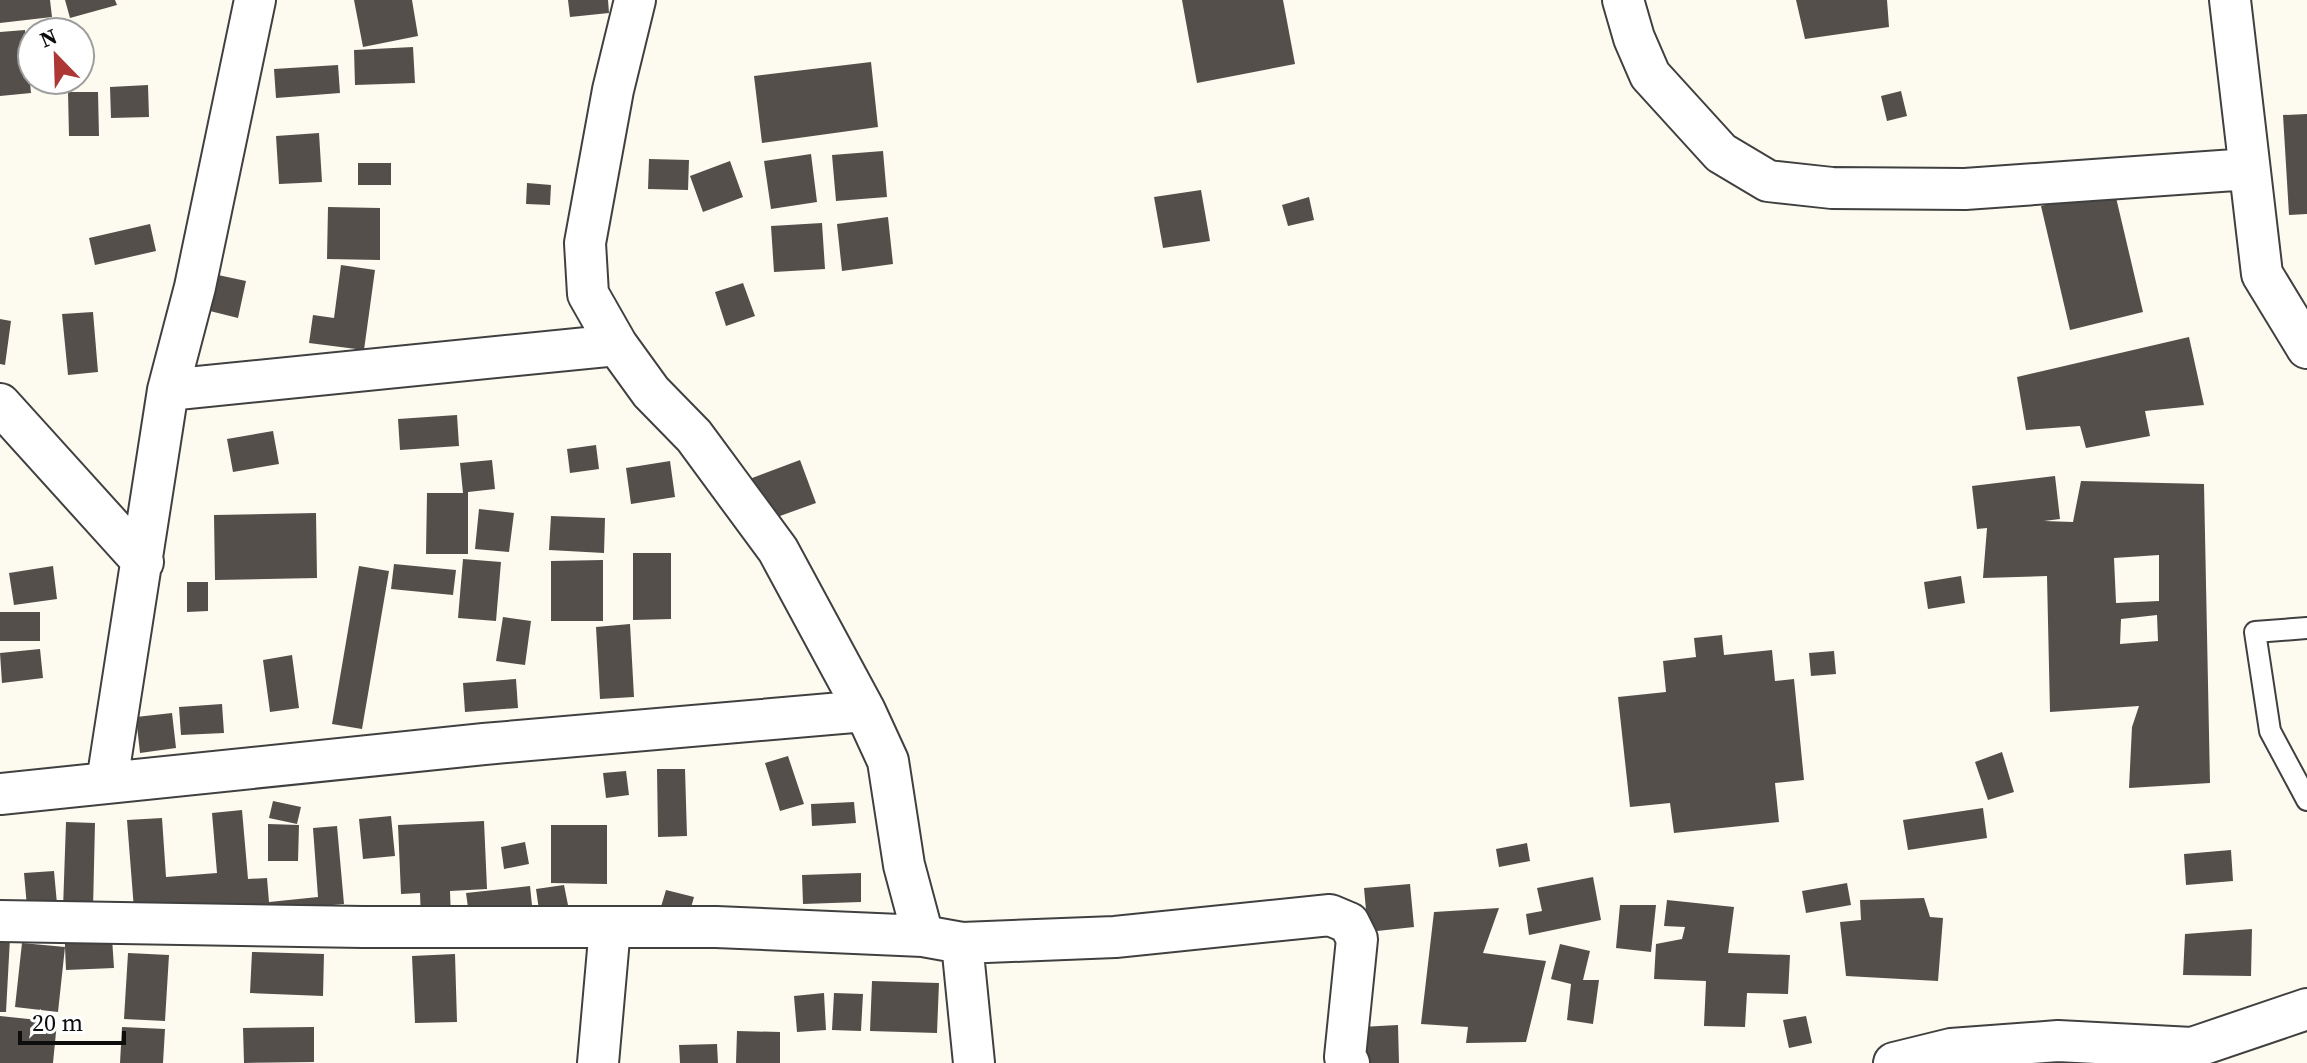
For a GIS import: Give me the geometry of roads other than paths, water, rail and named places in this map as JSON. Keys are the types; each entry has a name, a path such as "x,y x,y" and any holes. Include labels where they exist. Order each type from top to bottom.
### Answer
{"street":[{"path":"107,782 168,390 195,287 255,0"},
{"path":"635,0 613,90 585,243 588,294 617,345 651,392 694,436 778,550 865,711 888,761 904,865 923,936"},
{"path":"1623,0 1634,38 1650,75 1721,153 1768,181 1832,188 1965,189 2249,169"},
{"path":"2230,0 2262,274 2307,348"},
{"path":"168,390 617,345"},
{"path":"0,404 143,562"},
{"path":"0,794 865,711"},
{"path":"0,921 716,927 923,936 962,943 1115,937 1330,915 1349,923 1357,939 1346,1042 1349,1063"},
{"path":"598,1063 610,927"},
{"path":"962,943 974,1063"},
{"path":"1894,1063 1951,1049 2058,1041 2178,1056 2307,1009"}],"lane":[{"path":"2307,628 2255,632 2270,731 2307,800"}]}
